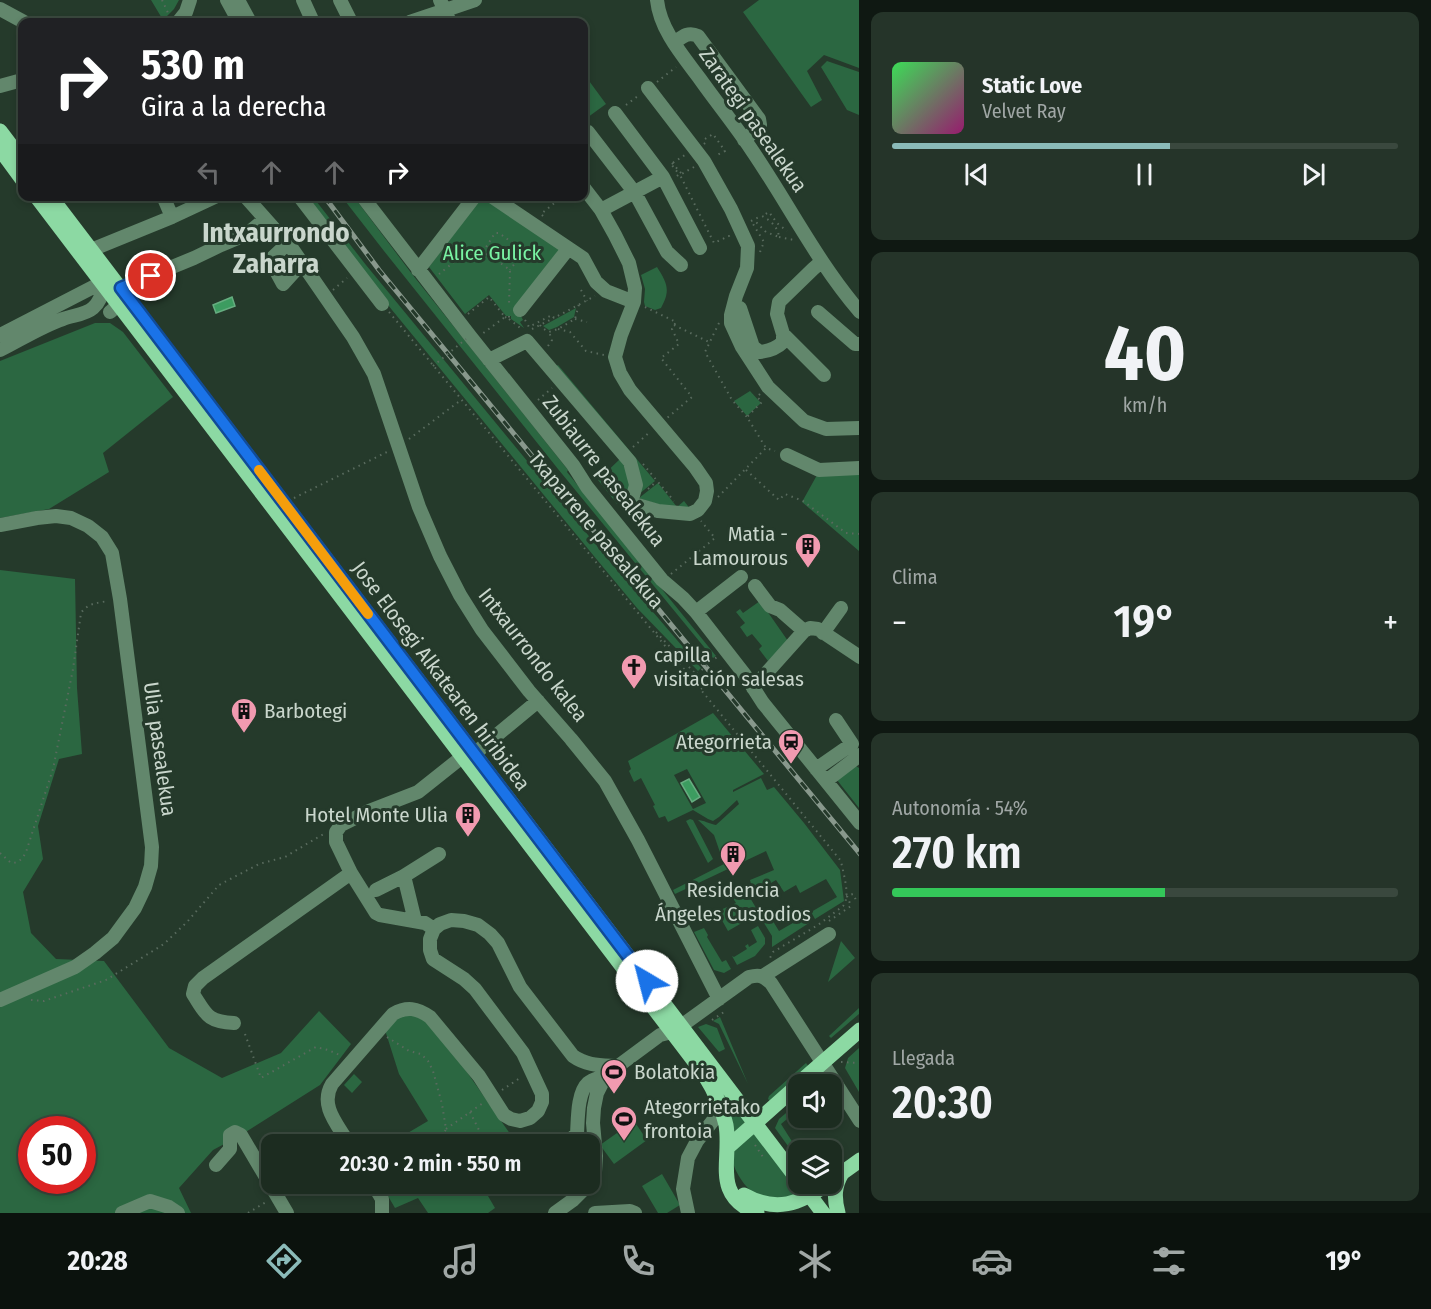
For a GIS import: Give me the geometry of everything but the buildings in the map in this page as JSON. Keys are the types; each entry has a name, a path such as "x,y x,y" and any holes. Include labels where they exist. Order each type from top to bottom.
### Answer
{"main road":[{"path":"0,130 18,155"},
{"path":"0,149 18,174"},
{"path":"40,201 101,283 118,311 468,755"},
{"name":"Jose Elosegi Alkatearen hiribidea","path":"54,201 676,1029 755,1123 788,1166"},
{"path":"676,1029 720,1104 726,1126 726,1177 732,1193 743,1206 757,1213"},
{"path":"814,1074 835,1059 859,1031"},
{"path":"727,1148 788,1094"},
{"path":"842,1173 859,1161"},
{"path":"725,1168 733,1184 746,1196 762,1204 780,1210 795,1204 799,1194"},
{"name":"Jose Elosegi Alkatearen hiribidea","path":"809,1194 823,1213"},
{"path":"835,1194 838,1213"}],"street":[{"path":"179,18 186,12 190,0"},
{"path":"227,0 237,18"},
{"path":"238,0 248,18"},
{"path":"303,0 311,18"},
{"path":"340,0 349,18"},
{"path":"423,18 475,0"},
{"name":"Zarategi pasealekua","path":"657,0 658,10 670,37 744,140 821,262 859,311"},
{"path":"0,9 18,19"},
{"path":"674,43 687,34 693,33 698,36 759,119 758,128 744,140"},
{"path":"0,86 18,81"},
{"path":"648,88 700,155 731,209 748,246 747,268 736,296 735,312 731,322 742,347 768,387 804,421 826,429 859,428"},
{"path":"615,113 663,177 700,248"},
{"path":"588,136 635,193 667,252 681,265"},
{"path":"601,210 663,177"},
{"path":"588,193 601,210 629,263 635,288 634,302 615,357 620,374 630,390 706,483 705,501 695,513 658,511 631,503"},
{"path":"165,201 172,217"},
{"path":"91,250 206,201"},
{"name":"Intxaurrondo kalea","path":"249,201 303,263 366,358 374,374 419,507 460,595 482,630 537,701 605,781 638,840 722,1006"},
{"path":"303,201 382,304"},
{"name":"Zubiaurre pasealekua","path":"366,201 573,465 587,487 662,580 696,612 859,822"},
{"path":"418,270 471,201"},
{"path":"498,201 583,258 596,282 606,291 634,302"},
{"path":"0,350 63,319 83,314 118,311 122,298 121,288 247,234 265,219"},
{"path":"287,244 270,260 283,284 303,263"},
{"path":"510,313 568,249"},
{"path":"735,312 753,347 760,352 779,346 783,342 783,334 777,314 778,302 821,262"},
{"path":"0,335 101,283 102,293 98,303 83,314"},
{"path":"818,312 855,344 859,344"},
{"path":"783,334 824,375"},
{"path":"489,360 525,335 630,462 636,484 631,503 613,519"},
{"path":"787,455 819,470 859,468"},
{"name":"Ulia pasealekua","path":"0,525 56,516 70,518 88,526 102,537 112,553 152,847 151,866 145,887 135,908 113,938 75,967 0,1000"},
{"path":"696,612 741,577"},
{"path":"755,586 770,606 780,610 804,631"},
{"path":"823,633 841,608"},
{"path":"753,688 804,631 810,628 823,633 859,656"},
{"path":"434,929 424,923 376,913 351,873 336,842 336,832 341,825 369,811 418,792 537,701"},
{"path":"836,720 857,751"},
{"path":"816,769 857,751"},
{"path":"826,782 857,751"},
{"path":"376,890 439,854"},
{"path":"234,1023 213,1020 207,1016 193,994 195,986 351,873"},
{"path":"404,876 415,921"},
{"path":"343,1134 330,1112 326,1100 327,1091 393,1014 408,1008 423,1011 430,1017 479,1076 504,1115 520,1121 530,1118 538,1111 542,1102 542,1094 523,1053 475,989 433,959 430,939 434,929 451,920 478,925 498,942 520,987 573,1056 590,1064 618,1066"},
{"path":"576,1134 581,1094 586,1085 606,1075 660,1035 722,1006 749,977 769,972 829,934"},
{"path":"769,972 771,983 835,1059 859,1119"},
{"path":"594,1134 594,1108 597,1093 606,1075"},
{"path":"688,1213 683,1189 688,1158 720,1104"},
{"path":"216,1166 230,1149 230,1135 235,1132 241,1134 287,1213"},
{"path":"379,1194 382,1199 382,1213"},
{"path":"555,1213 579,1194"},
{"path":"122,1213 150,1201 169,1207 178,1213"},
{"path":"595,1213 630,1211 635,1213"}],"path":[{"path":"162,0 173,18"},
{"path":"615,113 686,60"},
{"path":"713,134 725,151 716,157 714,154 700,155 706,142 705,139 713,134"},
{"path":"681,157 671,163 682,174 680,175 714,243 729,236 733,244"},
{"path":"682,174 690,169"},
{"path":"546,219 541,214 557,201"},
{"path":"753,224 756,222 766,232 794,240 769,212 751,221 764,242 757,260"},
{"path":"762,216 769,219 779,231 780,237"},
{"path":"483,252 495,233 499,233 521,249 522,253 510,270 510,313"},
{"path":"444,237 466,255"},
{"path":"436,276 466,255 475,252 483,252 510,270"},
{"path":"336,288 342,282"},
{"path":"581,290 587,301"},
{"path":"525,335 606,291"},
{"path":"465,316 489,297 510,313 525,335"},
{"path":"634,302 676,322 672,329 679,344 661,358 692,397"},
{"name":"Txaparrene pasealekua","path":"382,304 644,619 841,861 847,902 818,925 773,952 770,956 769,972"},
{"path":"575,319 579,304"},
{"path":"565,307 567,311"},
{"path":"735,312 723,316 705,351 732,400 747,417 766,448 787,455"},
{"path":"480,336 510,313"},
{"path":"525,335 522,322 525,321 529,327 552,315 554,318"},
{"path":"540,325 549,332 575,319 587,322"},
{"path":"674,325 710,342"},
{"path":"558,329 570,332 586,351 615,357"},
{"path":"433,366 466,339"},
{"path":"537,401 552,388"},
{"path":"292,500 398,447 461,400"},
{"path":"747,417 762,402"},
{"path":"711,504 766,448"},
{"path":"746,470 779,500 785,494 803,501 846,533 859,534"},
{"path":"657,481 677,505"},
{"path":"671,574 715,538 695,513"},
{"path":"0,853 11,863 17,863 27,852 53,769 73,669 81,613 90,604 120,599"},
{"path":"644,619 706,685 701,689"},
{"path":"697,674 718,656"},
{"path":"23,1000 44,1001 106,980 164,944 188,922 219,885 259,864 285,857 320,836 336,832"},
{"path":"710,1022 722,1006"},
{"path":"245,1034 261,1078 316,1047 345,1057"},
{"path":"382,1034 409,1051 421,1054 428,1061 442,1104 446,1129"},
{"path":"835,1059 859,1063"},
{"path":"501,1091 519,1079"},
{"path":"443,1134 446,1129 487,1100"},
{"path":"470,1112 481,1134"},
{"path":"248,1213 272,1199"}],"green space":[{"path":"151,0 179,0 174,9 165,18 162,18"},
{"path":"759,0 859,0 859,68 824,55 807,71 822,100 811,107 743,12"},
{"path":"827,61 859,72 859,115 847,110 821,67"},
{"path":"588,79 606,104 588,117"},
{"path":"308,201 316,201 611,563 701,668 698,671 637,608 331,233"},
{"path":"345,201 357,201 568,470 567,472 716,656 713,658 558,469"},
{"name":"Alice Gulick","path":"478,201 487,201 562,250 517,308 524,328 511,319 511,316 506,316 489,295 465,314 429,267"},
{"path":"657,267 667,291 661,308 655,310 645,306 645,289 641,275"},
{"path":"576,308 574,317 557,327 549,330 543,326"},
{"path":"95,323 110,323 123,332 173,397 103,453 109,472 49,509 0,518 0,361"},
{"path":"558,365 655,481 639,494 640,485 555,367"},
{"path":"750,391 761,403 747,416 734,401"},
{"path":"620,459 626,470 629,490 623,501 617,504 598,480"},
{"path":"859,472 859,551 802,502 817,475"},
{"path":"658,483 677,507 684,501 691,510 675,510 639,498"},
{"path":"0,570 75,579 77,688 82,754 59,759 38,826 43,859 23,892 31,933 56,959 104,961 169,1048 222,1078 281,1053 319,1011 351,1044 320,1085 213,1150 179,1188 191,1213 0,1213"},
{"path":"760,601 788,641 768,661 759,649 762,646 752,634 747,637 740,627 745,623 736,612 740,609 743,613"},
{"path":"713,713 764,774 733,792 761,778 767,790 774,787 840,870 844,901 815,919 811,912 837,897 826,879 800,893 796,885 784,892 776,880 749,896 759,913 728,931 719,915 712,919 709,915 736,903 731,895 751,884 750,880 774,870 766,851 675,894 673,890 724,864 714,835 698,820 716,825 739,804 737,800 713,821 693,810 668,822 665,816 659,818 641,778 634,782 628,761","holes":["687,769 706,803 693,809 674,775"]},
{"path":"856,766 859,768 859,808 837,780"},
{"path":"693,820 713,859 708,863 686,821"},
{"path":"805,916 809,923 772,947 772,936 764,923 771,918 779,931"},
{"path":"758,926 765,938 765,944 755,956 737,965 732,956 747,949 745,946 748,944 749,947 757,942 751,930"},
{"path":"704,928 722,962 726,960 731,969 724,973 714,970 694,932"},
{"path":"841,941 855,958 828,982"},
{"path":"859,1008 859,1014 831,1038 829,1036"},
{"path":"420,1015 462,1065 510,1134 406,1134 428,1121 399,1074 385,1030 396,1016"},
{"path":"720,1017 748,1084 719,1024 713,1021"},
{"path":"706,1024 717,1028 725,1049 719,1052 698,1027"},
{"path":"859,1048 859,1092 845,1068 848,1058"},
{"path":"806,1063 809,1067 801,1074 794,1074"},
{"path":"354,1074 362,1082 352,1093 344,1085"},
{"path":"788,1079 788,1086 771,1102 768,1099"},
{"path":"726,1095 746,1121 734,1133 724,1096"},
{"path":"788,1111 788,1118 781,1124 791,1140 788,1140 788,1146 775,1128 779,1119"},
{"name":"Ategorrietako frontoia","path":"634,1121 647,1140 614,1164 600,1145"},
{"path":"754,1134 788,1178 788,1194 796,1194 789,1200 752,1192 740,1178 732,1160 737,1146"},
{"path":"662,1174 680,1205 667,1213 658,1213 642,1186"},
{"path":"387,1194 488,1194 495,1208 488,1213 428,1213 418,1198 395,1208"}],"shaded area":[{"path":"232,297 235,306 216,313 213,305"},
{"path":"689,779 700,797 692,802 681,783"}],"railway":[{"path":"328,201 379,270 859,853"}],"slow traffic":[{"path":"259,470 368,614"}],"place":[{"name":"Matia - Lamourous","path":"808,569"},
{"name":"capilla visitación salesas","path":"634,690"},
{"name":"Barbotegi","path":"244,734"},
{"name":"Ategorrieta","path":"791,765"},
{"name":"Hotel Monte Ulia","path":"468,838"},
{"name":"Residencia Ángeles Custodios","path":"733,877"},
{"name":"Bolatokia","path":"614,1095"},
{"name":"Ategorrietako frontoia","path":"624,1142"}],"district":[{"name":"Intxaurrondo Zaharra","path":"276,248"}],"route":[{"path":"151,276 121,288 647,981"}]}
